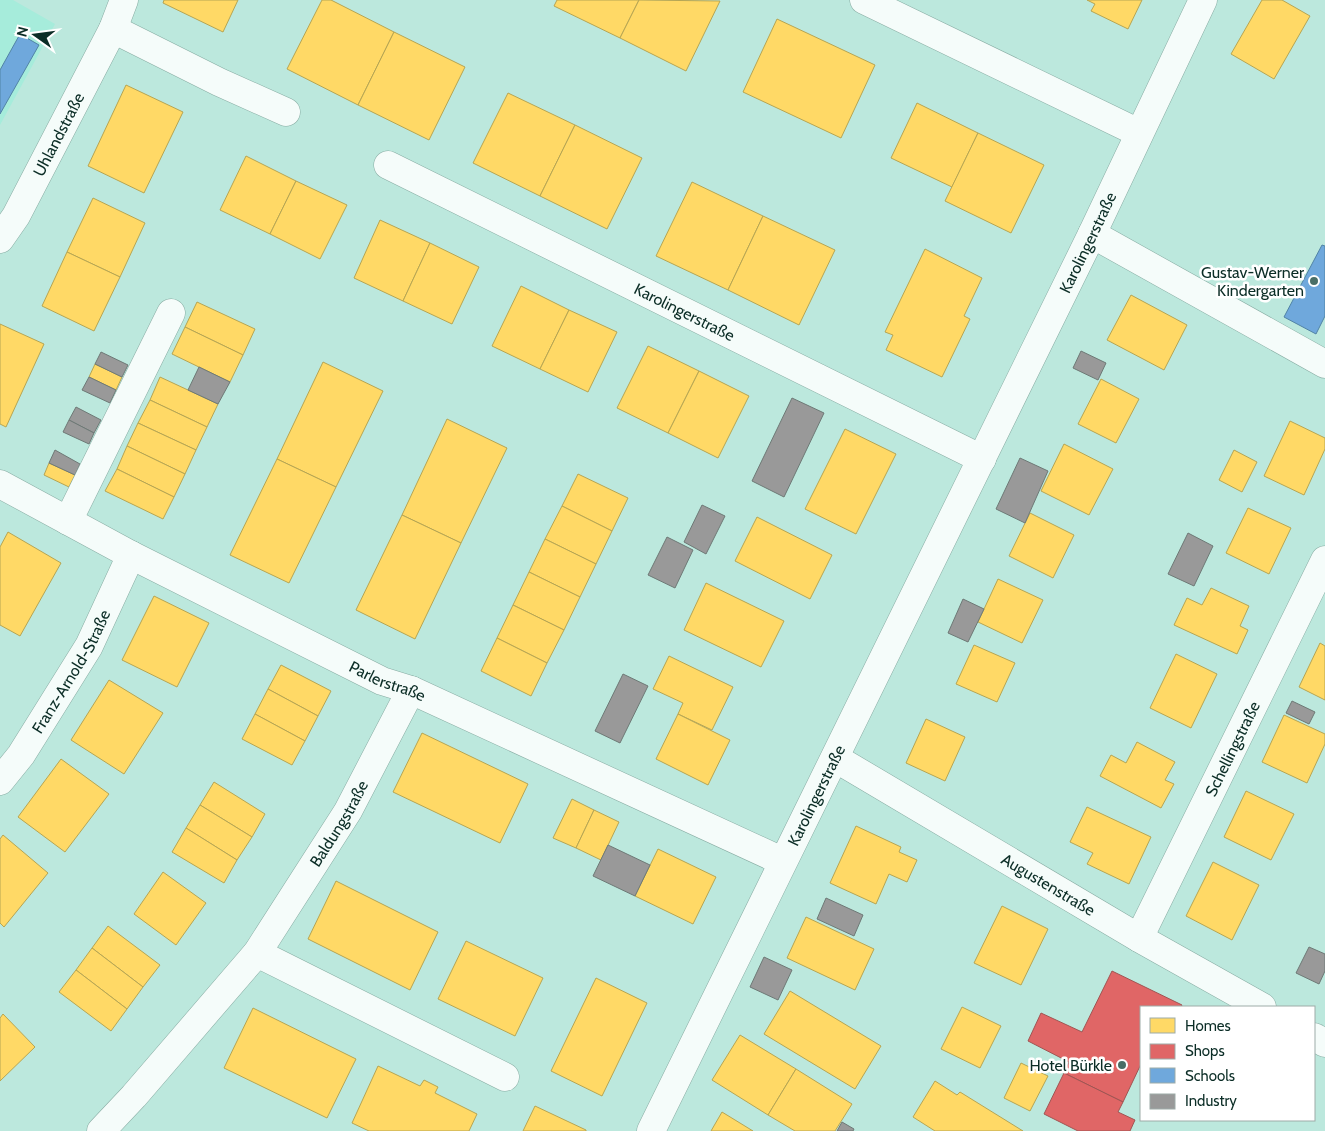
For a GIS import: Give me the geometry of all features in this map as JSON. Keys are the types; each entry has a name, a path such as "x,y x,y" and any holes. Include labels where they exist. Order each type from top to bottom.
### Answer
{"street":[{"name":"Uhlandstraße","path":"0,239 16,216 113,29 124,0"},
{"path":"864,0 1139,133"},
{"name":"Karolingerstraße","path":"651,1131 782,861 835,758 1092,234 1203,0"},
{"path":"113,29 219,82 286,112"},
{"name":"Karolingerstraße","path":"388,164 982,459"},
{"path":"1092,234 1325,364"},
{"path":"68,521 171,313"},
{"name":"Parlerstraße","path":"0,484 131,555 382,681 412,690 782,861"},
{"name":"Franz-Arnold-Straße","path":"0,781 21,754 89,646 131,555"},
{"name":"Schellingstraße","path":"1139,938 1325,560"},
{"name":"Baldungstraße","path":"101,1131 134,1096 257,953 348,811 412,690"},
{"name":"Augustenstraße","path":"835,758 1139,938 1260,1006"},
{"path":"257,953 505,1077"}],"shaded area":[{"path":"0,0 13,0 55,24 0,125"}],"building: Homes":[{"path":"164,0 238,0 223,32 163,3"},
{"path":"322,0 331,0 394,32 358,105 287,69"},
{"path":"557,0 639,0 620,38 554,6"},
{"path":"639,0 720,1 686,71 620,38"},
{"path":"1087,0 1142,0 1128,29 1091,11 1095,4"},
{"path":"1262,0 1282,0 1310,16 1274,79 1231,54"},
{"path":"777,19 875,65 841,138 743,92"},
{"path":"394,32 465,67 429,140 358,105"},
{"path":"126,85 183,112 144,193 88,166"},
{"path":"508,93 575,125 540,196 473,163"},
{"path":"917,103 978,133 952,187 891,158"},
{"path":"575,125 642,158 607,229 540,196"},
{"path":"978,133 1044,165 1011,233 945,201"},
{"path":"246,156 296,181 270,234 220,210"},
{"path":"296,181 347,205 320,259 270,234"},
{"path":"692,182 763,216 728,290 656,256"},
{"path":"93,198 145,223 120,277 67,252"},
{"path":"763,216 835,250 799,325 728,290"},
{"path":"380,220 430,243 403,301 354,278"},
{"path":"430,243 479,267 452,324 403,301"},
{"path":"925,249 982,278 964,316 970,319 942,377 886,350 893,335 885,332"},
{"path":"67,252 120,277 94,331 42,306"},
{"path":"521,286 569,310 540,369 492,346"},
{"path":"1131,295 1187,325 1164,370 1107,340"},
{"path":"197,302 255,329 243,355 185,327"},
{"path":"569,310 617,332 588,392 540,369"},
{"path":"0,324 44,344 6,427 0,424"},
{"path":"185,327 243,355 230,382 172,354"},
{"path":"648,346 699,371 668,433 617,408"},
{"path":"323,362 383,391 336,487 277,459"},
{"path":"95,364 122,377 116,390 89,377"},
{"path":"699,371 749,396 718,458 668,433"},
{"path":"160,377 218,404 207,427 150,400"},
{"path":"1101,379 1139,399 1116,443 1078,424"},
{"path":"150,400 207,427 196,450 138,423"},
{"path":"447,419 507,448 461,543 402,515"},
{"path":"1290,421 1325,438 1325,449 1304,495 1264,476"},
{"path":"138,423 196,450 185,474 127,446"},
{"path":"845,429 896,454 856,534 805,509"},
{"path":"1064,444 1113,469 1089,515 1041,491"},
{"path":"127,446 185,474 174,497 117,469"},
{"path":"1234,450 1257,462 1242,492 1219,480"},
{"path":"277,459 336,487 289,583 230,555"},
{"path":"49,463 75,475 69,487 44,475"},
{"path":"117,469 174,497 163,519 105,491"},
{"path":"578,474 628,498 612,531 562,506"},
{"path":"562,506 612,531 596,564 545,539"},
{"path":"1248,508 1291,528 1269,574 1226,553"},
{"path":"1030,513 1074,535 1053,578 1009,556"},
{"path":"402,515 461,543 415,639 356,610"},
{"path":"757,517 832,555 810,599 735,561"},
{"path":"8,532 61,563 20,636 0,625 0,547"},
{"path":"545,539 596,564 580,597 529,572"},
{"path":"529,572 580,597 564,630 513,605"},
{"path":"998,579 1043,600 1022,643 978,622"},
{"path":"706,583 784,621 761,667 684,630"},
{"path":"1211,588 1249,606 1240,626 1248,630 1237,654 1174,625 1187,598 1202,605"},
{"path":"154,596 209,623 177,687 122,660"},
{"path":"513,605 564,630 547,663 497,638"},
{"path":"497,638 547,663 531,696 481,671"},
{"path":"1320,643 1325,646 1325,700 1299,687"},
{"path":"974,645 1015,663 997,702 956,684"},
{"path":"1176,654 1217,674 1191,728 1150,708"},
{"path":"669,656 733,687 712,730 678,714 683,703 653,689"},
{"path":"281,665 331,691 318,716 268,689"},
{"path":"109,680 163,713 124,774 71,740"},
{"path":"268,689 318,716 305,741 255,714"},
{"path":"255,714 305,741 292,765 242,739"},
{"path":"678,714 730,740 708,785 656,759"},
{"path":"1284,715 1325,734 1325,744 1307,783 1262,762"},
{"path":"926,719 965,737 945,781 906,763"},
{"path":"422,733 528,784 500,843 393,792"},
{"path":"1137,742 1175,762 1165,780 1174,784 1161,808 1100,776 1111,755 1126,763"},
{"path":"61,759 109,794 65,852 18,817"},
{"path":"214,782 265,814 252,837 200,805"},
{"path":"1246,791 1294,814 1271,860 1224,837"},
{"path":"572,799 594,810 576,848 553,838"},
{"path":"200,805 252,837 237,860 186,828"},
{"path":"1087,807 1151,837 1129,884 1087,864 1093,853 1070,842"},
{"path":"594,810 619,822 601,860 576,848"},
{"path":"856,826 901,847 899,852 917,860 907,882 889,874 876,904 830,883"},
{"path":"186,828 237,860 224,883 172,852"},
{"path":"3,835 48,873 4,927 0,923 0,839"},
{"path":"658,849 716,877 693,924 635,896"},
{"path":"1213,862 1259,885 1232,940 1186,916"},
{"path":"163,872 206,903 176,945 134,914"},
{"path":"336,881 438,932 410,990 308,939"},
{"path":"1002,906 1048,929 1021,985 974,963"},
{"path":"806,917 874,949 855,990 787,958"},
{"path":"108,926 160,965 143,987 92,948"},
{"path":"466,941 543,978 515,1036 438,999"},
{"path":"92,948 143,987 127,1009 76,970"},
{"path":"76,970 127,1009 111,1031 59,992"},
{"path":"596,978 647,1003 602,1096 551,1071"},
{"path":"790,991 881,1046 855,1089 764,1034"},
{"path":"962,1007 1001,1026 980,1068 941,1049"},
{"path":"253,1008 356,1059 327,1118 224,1068"},
{"path":"3,1014 35,1047 0,1081 0,1018"},
{"path":"740,1035 796,1069 768,1115 712,1080"},
{"path":"1021,1063 1048,1076 1030,1111 1004,1098"},
{"path":"378,1066 420,1086 424,1080 438,1087 435,1093 477,1114 469,1131 369,1131 352,1123"},
{"path":"796,1069 852,1104 835,1131 795,1131 768,1115"},
{"path":"935,1081 957,1095 960,1092 1023,1131 935,1131 913,1117"},
{"path":"535,1106 586,1130 586,1131 523,1131"},
{"path":"722,1112 753,1131 711,1131"}],"building: Shops":[{"path":"1112,971 1182,1005 1140,1006 1140,1066 1123,1102 1064,1073 1069,1062 1028,1041 1041,1013 1082,1032"},
{"path":"1064,1073 1123,1102 1118,1112 1135,1120 1130,1131 1078,1131 1044,1114"}],"building: Schools":[{"path":"20,34 39,45 0,114 0,70"},
{"name":"Gustav-Werner Kindergarten","path":"1322,245 1325,246 1325,316 1316,334 1284,317"}],"building: Industry":[{"path":"1081,351 1106,363 1098,380 1073,368"},
{"path":"101,352 128,365 122,377 95,364"},
{"path":"199,367 230,382 218,404 188,390"},
{"path":"89,377 116,390 110,403 82,390"},
{"path":"792,398 824,413 784,497 752,481"},
{"path":"76,407 101,420 94,433 69,420"},
{"path":"69,420 94,433 89,444 63,432"},
{"path":"55,450 80,464 75,475 49,463"},
{"path":"1020,458 1048,471 1025,523 996,509"},
{"path":"702,505 725,516 706,554 684,542"},
{"path":"1188,533 1213,546 1194,586 1168,574"},
{"path":"667,537 693,550 675,588 648,575"},
{"path":"963,599 984,609 968,642 948,633"},
{"path":"623,674 648,686 620,743 595,731"},
{"path":"1292,701 1315,712 1309,724 1286,713"},
{"path":"608,845 650,865 635,896 593,876"},
{"path":"826,898 863,915 854,936 817,919"},
{"path":"1309,947 1325,954 1325,971 1319,984 1296,973"},
{"path":"764,957 792,970 778,1000 750,987"},
{"path":"842,1122 854,1129 853,1131 837,1131"}],"place":[{"name":"Gustav-Werner Kindergarten","path":"1314,281"},
{"name":"Hotel Bürkle","path":"1122,1065"}]}
